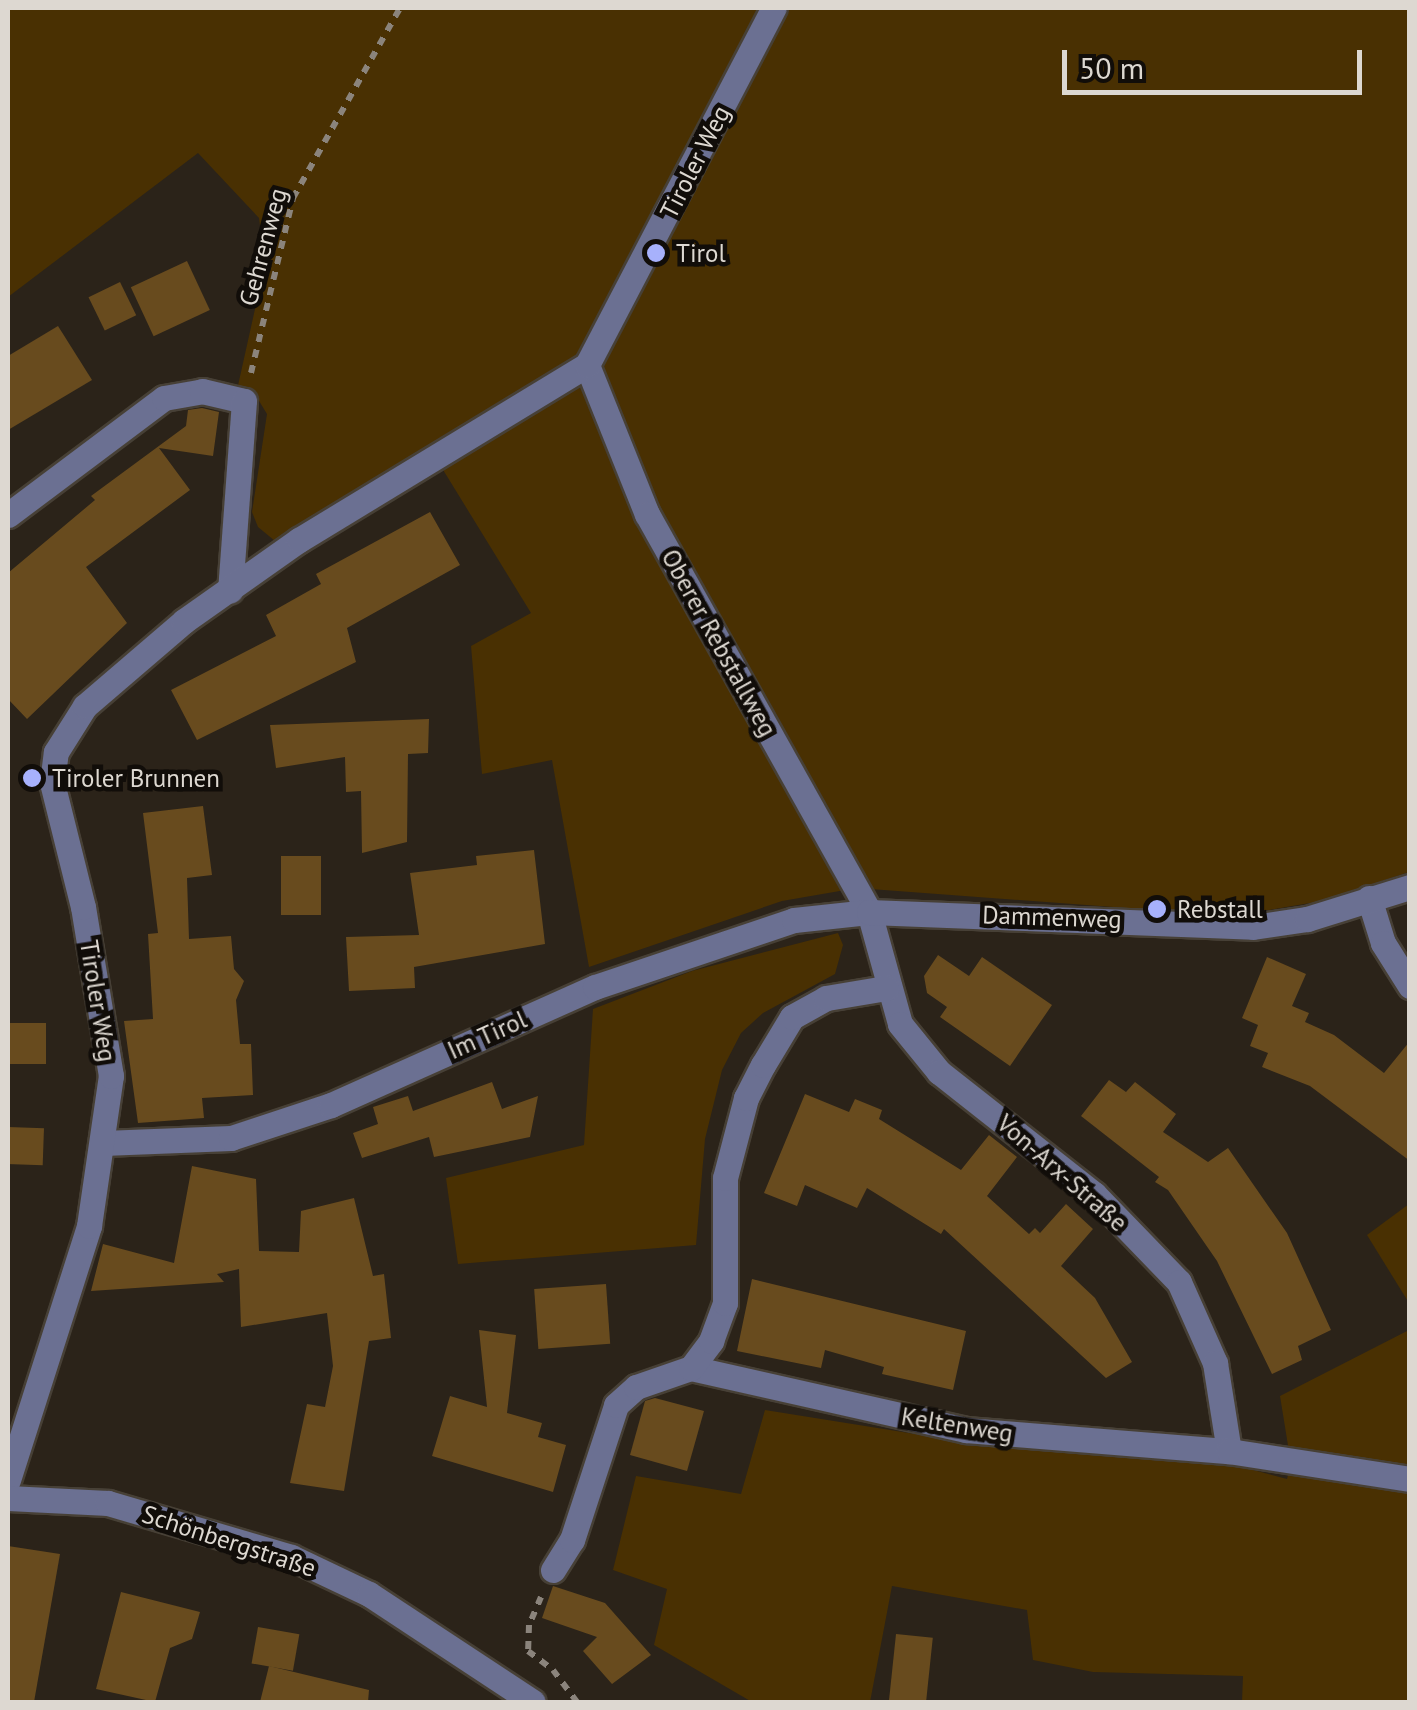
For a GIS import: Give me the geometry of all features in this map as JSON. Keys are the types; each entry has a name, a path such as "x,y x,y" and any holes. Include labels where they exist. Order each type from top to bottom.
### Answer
{"street":[{"name":"Tiroler Weg","path":"8,1480 89,1226 111,1076 82,908 52,783 56,752 85,706 230,590 299,540 587,365 774,8"},
{"name":"Oberer Rebstallweg","path":"587,365 648,514 868,912"},
{"path":"8,515 164,398 202,390 244,402 230,590"},
{"name":"Dammenweg","path":"868,912 1253,927 1308,919 1410,887"},
{"path":"1369,898 1383,943 1410,986"},
{"name":"Im Tirol","path":"104,1143 231,1138 331,1105 594,987 794,920 868,912"},
{"name":"Von-Arx-Straße","path":"868,912 886,988 900,1024 940,1072 1094,1194 1179,1282 1215,1364 1229,1451"},
{"path":"554,1570 572,1540 616,1405 636,1387 691,1368 711,1341 725,1304 725,1178 746,1098 792,1017 826,998 886,988"},
{"name":"Keltenweg","path":"691,1368 966,1430 1229,1451 1410,1478"},
{"name":"Schönbergstraße","path":"8,1498 108,1502 291,1556 384,1603 533,1702"}],"path":[{"name":"Gehrenweg","path":"244,402 293,198 400,8"},
{"path":"529,1625 528,1651 553,1670 577,1702"}],"shaded area":[{"path":"8,8 1409,8 1409,872 1322,901 1269,910 1167,911 857,888 782,901 589,967 552,760 482,774 471,646 531,613 437,460 275,541 258,527 252,512 267,414 256,396 237,390 265,264 259,218 198,153 8,297"},
{"path":"838,933 843,945 835,974 763,1013 741,1033 722,1070 705,1139 696,1245 458,1264 446,1178 584,1145 593,1009 692,971"},
{"path":"1409,1204 1409,1303 1367,1235"},
{"path":"1409,1330 1409,1702 1242,1702 1243,1676 1093,1672 1033,1660 1027,1610 892,1586 870,1702 752,1702 654,1645 667,1589 613,1570 636,1476 741,1494 765,1410 965,1442 1223,1462 1287,1479 1291,1464 1280,1396"}],"building":[{"path":"187,261 210,310 154,336 131,287"},
{"path":"120,282 136,315 105,331 89,297"},
{"path":"58,326 92,380 8,430 8,356"},
{"path":"188,410 219,412 213,456 159,448 190,490 86,567 127,623 27,719 8,699 8,573 95,500 91,496 186,426"},
{"path":"430,512 460,565 347,628 356,662 197,740 171,690 276,636 266,615 321,584 316,574"},
{"path":"429,719 428,753 408,754 407,842 362,853 361,791 346,792 345,757 276,768 270,725"},
{"path":"203,806 212,875 187,878 189,939 231,936 234,969 244,981 236,1000 240,1044 251,1044 253,1095 202,1098 204,1118 138,1123 124,1021 153,1019 148,934 158,933 143,813"},
{"path":"534,850 545,944 414,967 415,988 349,991 346,937 419,935 410,873 477,865 476,856"},
{"path":"281,856 321,856 321,915 281,915"},
{"path":"938,955 969,976 982,957 1052,1005 1010,1066 940,1017 947,1007 927,993 924,976"},
{"path":"1267,957 1306,974 1292,1006 1309,1013 1305,1022 1334,1035 1384,1073 1410,1041 1410,1161 1310,1086 1262,1067 1268,1053 1250,1046 1258,1025 1242,1018"},
{"path":"8,1023 46,1023 46,1064 8,1064"},
{"path":"1109,1080 1126,1092 1135,1082 1176,1114 1163,1132 1208,1162 1228,1148 1287,1233 1331,1330 1298,1346 1302,1360 1272,1374 1217,1261 1168,1190 1155,1182 1159,1177 1081,1116"},
{"path":"492,1082 502,1109 538,1096 530,1137 434,1157 429,1137 362,1158 353,1133 378,1124 373,1107 408,1096 413,1111"},
{"path":"805,1094 849,1112 855,1099 882,1110 879,1119 961,1170 989,1135 1017,1157 987,1196 1029,1234 1035,1228 1040,1233 1066,1204 1093,1229 1061,1266 1095,1298 1132,1362 1106,1378 944,1229 941,1234 867,1188 857,1208 805,1185 797,1206 764,1193"},
{"path":"8,1127 44,1128 43,1165 8,1164"},
{"path":"192,1166 256,1179 259,1251 299,1252 301,1211 354,1198 373,1276 384,1274 391,1338 369,1341 344,1491 290,1483 307,1404 325,1407 333,1366 327,1313 241,1327 239,1269 217,1274 224,1282 91,1291 103,1244 174,1263"},
{"path":"752,1279 966,1331 953,1390 882,1374 884,1367 825,1350 821,1368 737,1351"},
{"path":"606,1284 610,1344 538,1349 534,1289"},
{"path":"479,1330 516,1335 507,1413 542,1423 538,1437 566,1445 553,1492 432,1456 450,1396 487,1407"},
{"path":"655,1398 704,1411 687,1471 630,1455 645,1401"},
{"path":"8,1546 60,1554 34,1702 8,1702"},
{"path":"553,1586 605,1603 651,1655 612,1684 583,1651 597,1637 542,1618"},
{"path":"121,1592 200,1612 192,1639 170,1648 155,1702 96,1689"},
{"path":"258,1627 299,1634 293,1671 252,1663"},
{"path":"896,1634 933,1638 926,1702 889,1702"},
{"path":"269,1666 369,1690 368,1702 260,1702"}],"place":[{"name":"Tirol","path":"656,253"},
{"name":"Tiroler Brunnen","path":"32,778"},
{"name":"Rebstall","path":"1157,909"}]}
